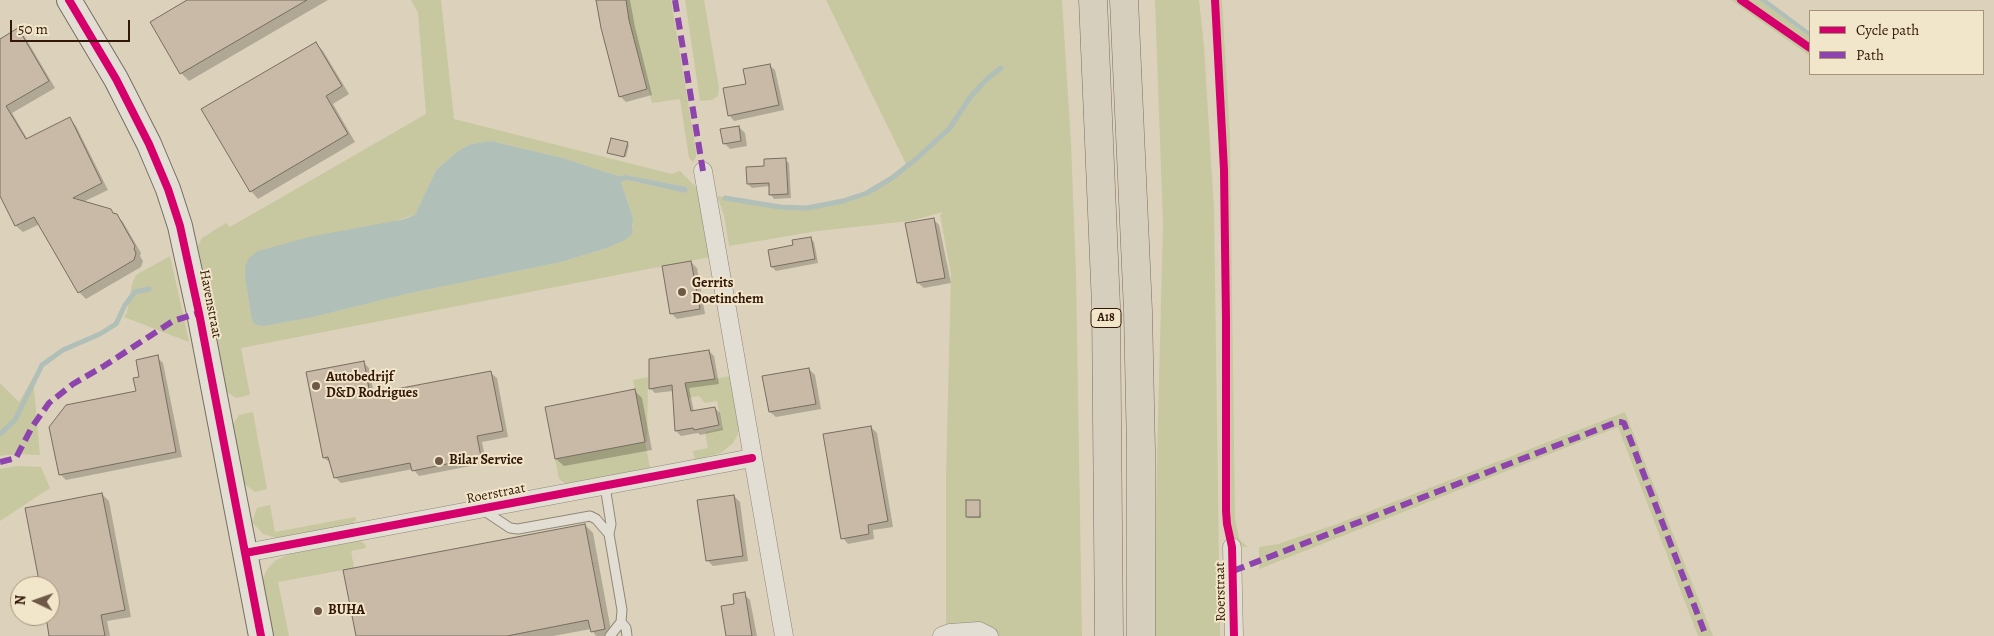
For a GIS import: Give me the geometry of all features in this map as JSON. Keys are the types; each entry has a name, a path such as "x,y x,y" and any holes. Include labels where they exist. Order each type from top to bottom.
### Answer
{"highway":[{"name":"A18","path":"1093,0 1106,306 1109,636"},
{"name":"A18","path":"1124,0 1138,311 1141,451 1141,636"}],"street":[{"name":"Havenstraat","path":"69,0 116,79 149,144 168,189 180,226 199,313 261,636"},
{"path":"703,172 784,636"},
{"name":"Roerstraat","path":"245,553 752,458"},
{"name":"Roerstraat","path":"1232,547 1234,636"},
{"path":"942,636 950,633 979,631 990,636"}],"lane":[{"path":"605,486 611,524 609,534 622,600 621,622 610,636"},
{"path":"482,510 510,528 518,529 590,516 596,519 609,534"},
{"path":"621,622 626,628 627,636"}],"path":[{"path":"595,562 596,568"}],"green space":[{"path":"411,0 441,0 454,119 672,174 680,171 697,188 710,257 241,348 250,395 236,398 224,390 196,249 202,238 226,223 230,227 426,114 418,13","holes":["491,141 563,158 618,176 626,175 687,187 688,190 685,193 627,180 621,182 633,218 633,228 625,240 607,248 561,262 406,294 313,317 265,326 252,320 245,267 415,215 436,170 458,151 471,144"]},
{"path":"626,0 671,0 696,151 696,157 693,162 689,158 680,99 652,103 629,20"},
{"path":"685,0 704,0 719,88 718,96 712,100 700,101"},
{"path":"826,0 1062,0 1071,143 1076,274 1082,636 998,636 946,628 946,476 951,274 940,215 943,212 910,221 817,231 729,246 724,215 717,196 780,207 807,208 843,201 867,193 907,166"},
{"path":"1155,0 1199,0 1204,47 1214,209 1220,636 1154,636 1163,225"},
{"path":"1218,0 1222,0 1230,137 1235,519 1239,539 1248,547 1235,546 1230,528 1229,510 1228,194"},
{"path":"1731,0 1738,0 1809,50 1809,55"},
{"path":"1747,0 1759,0 1809,36 1809,45"},
{"path":"170,256 189,342 124,317 127,312 132,284 136,275"},
{"path":"731,376 739,430 737,436 733,443 721,453 695,460 693,451 708,448 705,432 722,428 717,401 705,403 699,396 674,400 673,386"},
{"path":"648,377 647,442 645,442 633,380"},
{"path":"33,378 40,455 16,454 0,456 0,383 19,402"},
{"path":"253,412 267,489 255,492 242,482 231,427 239,415"},
{"path":"1625,412 1713,636 1698,636 1618,427 1259,569 1259,547 1278,544 1337,524"},
{"path":"645,442 650,468 566,484 559,479 555,459"},
{"path":"17,466 41,467 50,488 0,521 0,469"},
{"path":"270,505 275,532 355,517 356,520 352,525 277,538 263,534 252,522 257,508"},
{"path":"360,541 365,544 366,548 351,551 354,568 278,582 289,636 271,636 262,589 263,578 268,568 276,560 290,554"}],"shaded area":[{"path":"1759,0 1767,0 1809,31 1809,36"},
{"path":"491,141 563,158 618,176 626,175 687,187 688,191 685,193 627,180 621,182 633,218 632,234 625,240 607,248 561,262 406,294 313,317 265,326 257,325 252,321 245,267 249,258 258,251 309,237 405,219 415,215 436,170 458,151 471,144"}],"building":[{"path":"187,0 307,0 180,74 150,22"},
{"path":"596,0 626,0 629,20 647,89 619,97 601,28"},
{"path":"18,28 49,81 6,106 26,139 70,117 102,183 73,198 111,209 113,213 117,214 135,246 134,260 78,293 34,217 15,226 0,196 0,39"},
{"path":"316,42 342,86 326,96 348,134 250,192 201,109"},
{"path":"770,64 779,105 728,116 723,88 746,84 743,69"},
{"path":"739,126 741,141 723,144 720,129"},
{"path":"611,138 628,142 624,157 607,153"},
{"path":"786,158 788,194 769,195 769,183 747,184 746,167 764,166 764,159"},
{"path":"934,218 945,278 917,283 905,223"},
{"path":"811,237 815,259 771,267 768,250 793,245 792,240"},
{"path":"691,261 700,309 670,314 662,266"},
{"path":"709,350 715,379 685,383 691,411 715,407 719,425 694,430 693,428 675,431 672,385 649,389 649,359"},
{"path":"158,355 176,452 59,475 49,427 66,405 136,391 133,378 139,377 136,360"},
{"path":"364,361 370,394 491,371 503,431 477,436 481,457 412,471 410,463 334,478 328,457 323,458 306,372"},
{"path":"809,368 816,404 769,412 762,376"},
{"path":"635,389 645,442 555,459 545,407"},
{"path":"871,426 888,521 868,525 869,534 841,539 823,434"},
{"path":"102,493 125,610 101,615 105,636 49,636 48,626 60,626 60,576 38,576 25,508"},
{"path":"734,495 743,556 706,561 697,500"},
{"path":"966,500 980,500 980,517 966,517"},
{"path":"585,524 605,629 591,632 588,620 507,636 356,636 343,570"},
{"path":"745,592 752,636 726,636 721,606 734,604 733,594"}],"waterway":[{"path":"725,198 780,207 807,208 843,201 867,193 892,178 949,129 971,96 987,79 1001,68"},
{"path":"0,434 15,420 42,365 63,350 100,334 116,324 125,305 135,292 149,289"}],"marked path":[{"path":"675,0 703,171"},
{"path":"0,462 16,458 32,427 49,403 73,384 173,321 199,313"},
{"path":"1233,571 1621,422 1624,423 1706,636"}],"cycle path":[{"path":"69,0 116,79 149,144 168,189 180,226 199,313 261,636"},
{"path":"1215,0 1224,170 1226,511 1232,547 1234,636"},
{"path":"1741,0 1809,47"},
{"path":"245,553 752,458"}],"place":[{"name":"Gerrits Doetinchem","path":"682,292"},
{"name":"Autobedrijf D&D Rodrigues","path":"316,386"},
{"name":"Bilar Service","path":"439,461"},
{"name":"BUHA","path":"318,611"}]}
